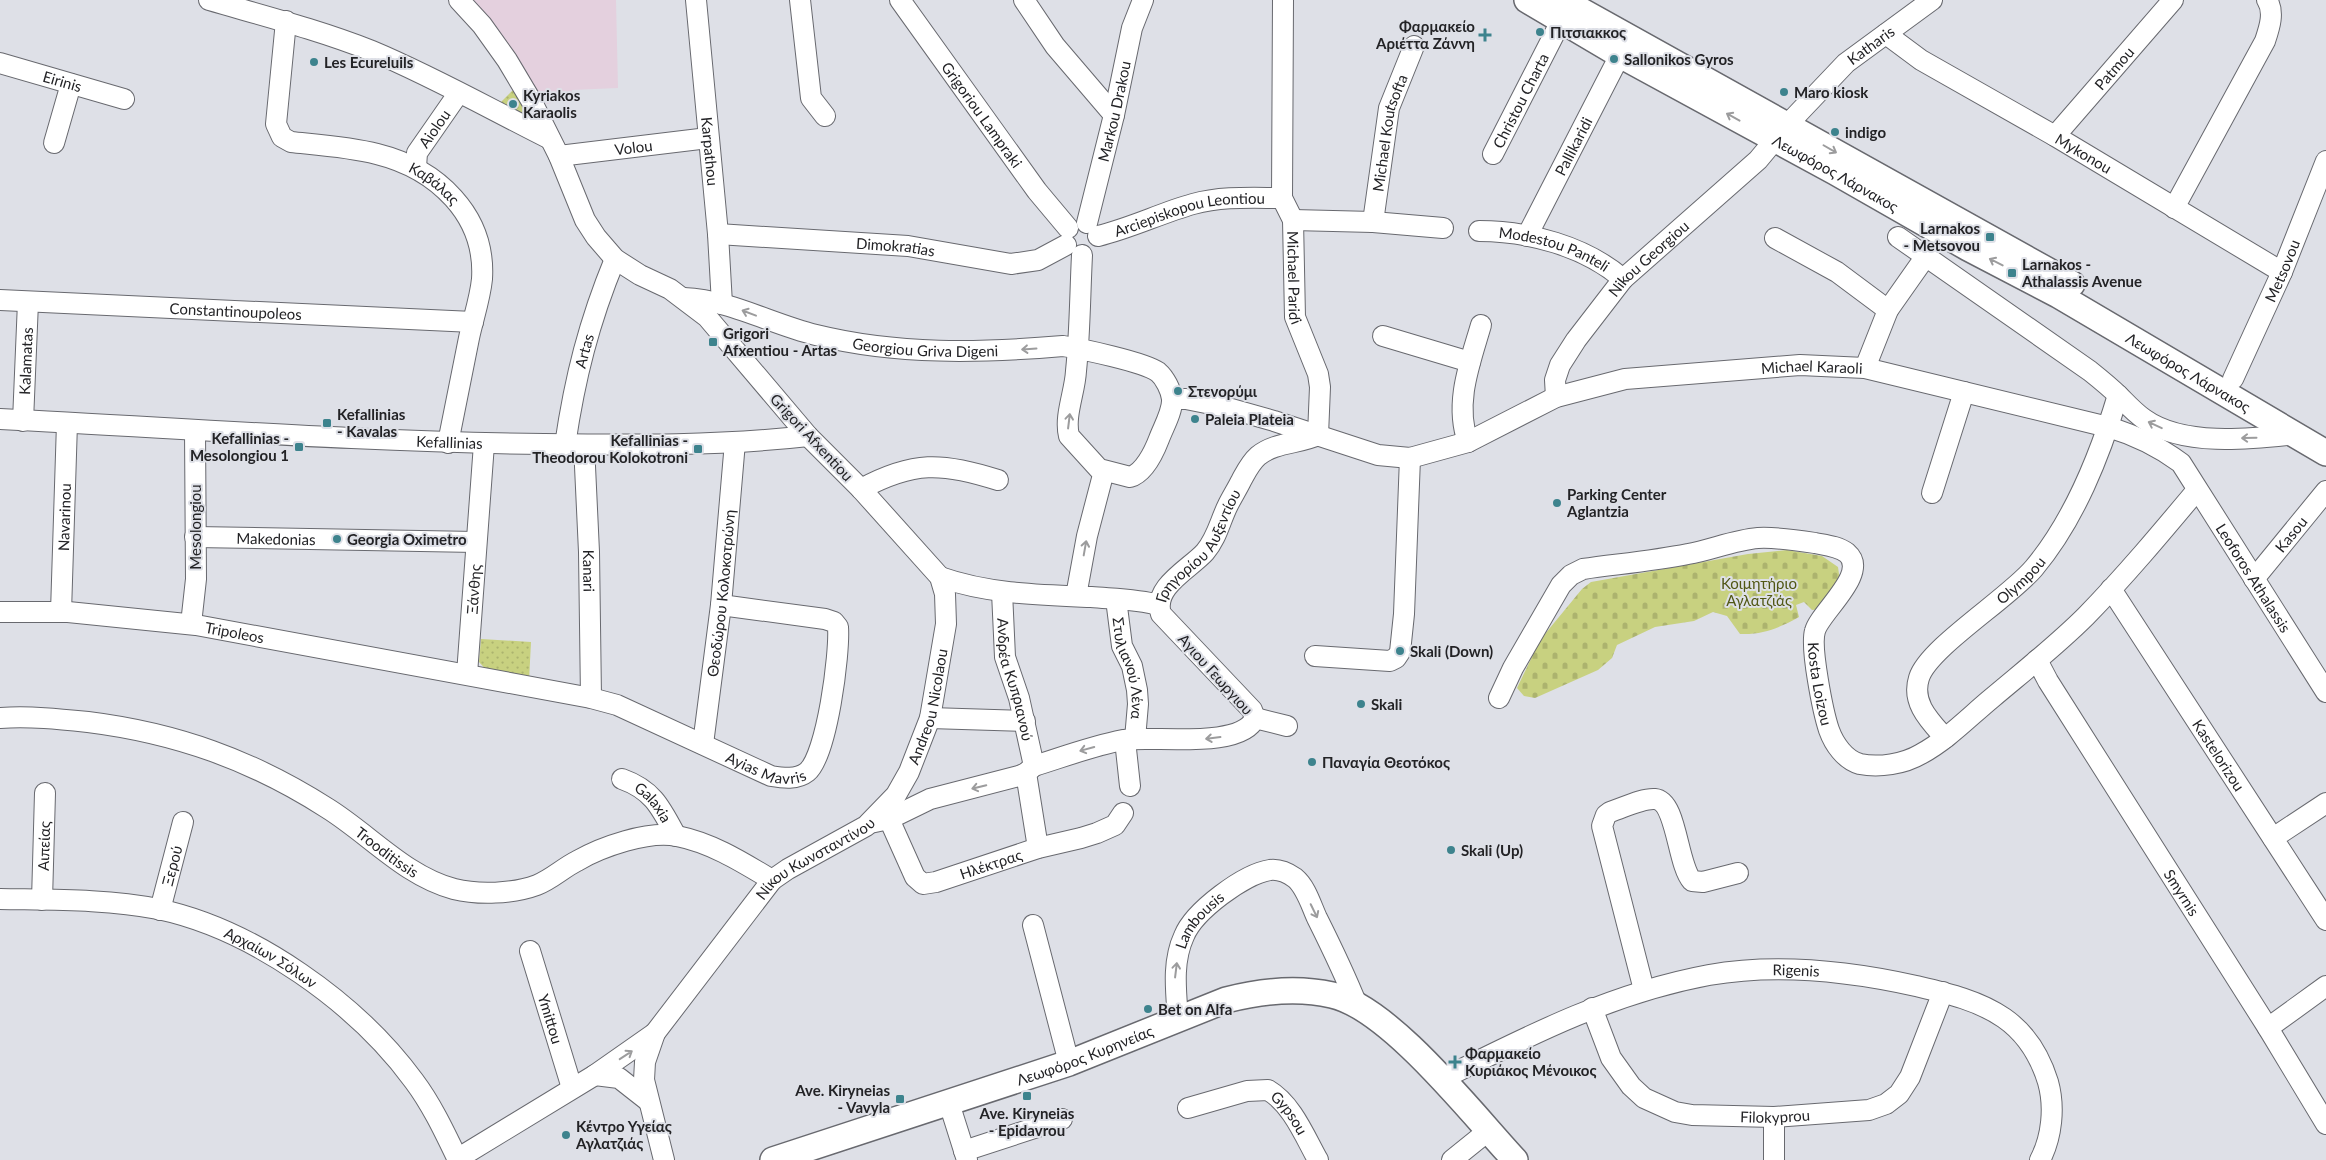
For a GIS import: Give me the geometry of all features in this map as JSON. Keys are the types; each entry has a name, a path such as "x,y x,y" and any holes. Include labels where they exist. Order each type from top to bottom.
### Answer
{"main road":[{"name":"Λεωφόρος Λάρνακος","path":"1526,0 1571,7 1782,132 1968,248 2058,295 2326,453"},
{"name":"Λεωφόρος Λάρνακος","path":"1571,7 1620,55 1782,132 2027,257 2326,433"},
{"name":"Λεωφόρος Κυρηνείας","path":"773,1160 1069,1063 1226,1000 1280,990 1333,995 1357,1005 1391,1029 1442,1079 1515,1160"}],"street":[{"path":"209,0 286,21 373,51 414,70 554,148"},
{"name":"Georgiou Griva Digeni","path":"459,0 482,25 507,60 532,102 585,220 596,237 614,259 640,275 684,298 722,304 815,335 889,348 968,351 1062,346 1077,348"},
{"name":"Karpathou","path":"696,0 718,234 722,304"},
{"path":"800,0 811,98 825,116"},
{"name":"Grigoriou Lampraki","path":"900,0 1037,191 1080,237"},
{"path":"1024,0 1054,46 1114,115"},
{"name":"Markou Drakou","path":"1077,348 1080,237 1114,115 1132,28 1143,0"},
{"name":"Michael Paridi","path":"1283,0 1282,198 1293,220 1295,317 1318,374 1320,387 1318,434"},
{"name":"Katharis","path":"1782,132 1846,63 1932,0"},
{"name":"Patmou","path":"2055,136 2173,0"},
{"path":"2174,208 2266,41 2271,23 2270,4 2267,0"},
{"name":"Christou Charta","path":"1493,154 1571,7"},
{"name":"Καβάλας","path":"286,21 276,124 282,137 291,142 377,154 416,167 450,195 465,212 475,229 481,251 482,281 448,442"},
{"name":"Mykonou","path":"1886,34 1921,60 2055,136 2282,272"},
{"name":"Michael Koutsofta","path":"1373,222 1389,108 1414,46"},
{"name":"Pallikaridi","path":"1527,236 1620,55"},
{"name":"Eirinis","path":"0,62 124,99"},
{"path":"54,142 71,84"},
{"name":"Aiolou","path":"416,167 417,153 458,94"},
{"name":"Nikou Georgiou","path":"1556,397 1555,380 1560,365 1576,340 1623,279 1758,160 1782,132"},
{"name":"Volou","path":"554,148 708,138"},
{"name":"Metsovou","path":"2233,379 2282,272 2326,161"},
{"name":"Arciepiskopou Leontiou","path":"1080,237 1126,229 1195,204 1216,200 1282,198"},
{"path":"1293,220 1373,222 1443,228"},
{"name":"Modestou Panteli","path":"1479,231 1527,236 1552,242 1580,253 1623,279"},
{"name":"Dimokratias","path":"718,234 908,246 1011,264 1038,260 1080,237"},
{"path":"1898,237 2090,371 2118,395 2131,410 2152,424 2201,438 2263,438 2296,434"},
{"path":"1775,238 1837,272 1888,310"},
{"path":"1865,368 1888,310 1926,256"},
{"name":"Artas","path":"575,445 574,385 596,305 614,259"},
{"name":"Grigori Afxentiou","path":"684,298 707,317 808,436 860,489 940,577"},
{"name":"Constantinoupoleos","path":"0,300 473,322"},
{"name":"Kalamatas","path":"23,420 28,302"},
{"path":"1468,442 1462,419 1462,400 1465,380 1481,325"},
{"path":"1383,336 1470,362"},
{"path":"1077,348 1147,366 1158,372 1167,384 1172,399 1157,443 1142,470 1136,476 1130,477 1099,469 1069,436 1077,348"},
{"name":"Michael Karaoli","path":"1410,458 1468,442 1556,397 1625,379 1800,365 1865,368 2108,427 2149,443 2181,462"},
{"path":"1932,493 1964,392"},
{"name":"Olympou","path":"1945,738 1921,709 1916,693 1919,678 1926,665 1943,648 2013,589 2034,568 2070,513 2108,427 2118,395"},
{"path":"1172,399 1186,399 1221,406 1318,434 1378,455 1410,458 1406,586 1400,652 1396,658 1390,661 1316,656"},
{"name":"Kefallinias","path":"0,419 484,444 575,445 735,442 808,436"},
{"name":"Navarinou","path":"61,612 67,423"},
{"name":"Mesolongiou","path":"190,624 196,579 195,430"},
{"name":"Γρηγορίου Αυξεντίου","path":"940,577 957,583 1002,592 1116,599 1159,605 1166,589 1204,553 1213,540 1228,506 1251,463 1267,450 1286,443 1306,440 1318,434"},
{"path":"2181,462 2188,448 2201,438"},
{"name":"Θεοδώρου Κολοκοτρώνη","path":"704,744 721,605 735,442"},
{"name":"Ξάνθης","path":"467,674 484,444"},
{"name":"Kanari","path":"575,445 589,552 591,698"},
{"name":"Leoforos Athalassis","path":"2181,462 2254,579 2324,684"},
{"path":"860,489 881,478 917,467 961,469 998,480"},
{"path":"1076,596 1087,536 1104,471"},
{"name":"Kosta Loizou","path":"1499,698 1561,585 1571,575 1583,569 1688,554 1757,538 1786,539 1833,546 1846,553 1853,564 1852,574 1841,593 1819,620 1814,632 1813,650 1830,730 1841,752 1851,761 1861,764 1890,764 1906,761 1945,738 2084,618 2111,590 2197,490"},
{"name":"Kasou","path":"2254,579 2326,491"},
{"name":"Makedonias","path":"195,537 476,542"},
{"name":"Andreou Nicolaou","path":"880,821 909,772 930,718 946,624 945,594 940,577"},
{"name":"Kastelorizou","path":"2111,590 2326,920"},
{"name":"Ανδρέα Κυπριανού","path":"1002,592 1005,657 1026,721 1038,848"},
{"name":"Στυλιανού Λένα","path":"1116,599 1122,646 1132,666 1137,690 1138,704 1130,739"},
{"name":"Ayias Mavris","path":"467,674 591,698 617,705 770,776 796,777 807,772 819,753 834,679 839,638 838,627 834,622 794,614 721,605"},
{"name":"Αγιου Γεωργιου","path":"1159,605 1161,614 1252,710 1255,718 1287,726"},
{"name":"Tripoleos","path":"0,612 61,612 190,624 467,674"},
{"name":"Smyrnis","path":"2037,660 2048,681 2268,1028 2326,1124"},
{"name":"Trooditissis","path":"0,718 47,718 117,726 160,734 234,758 328,808 406,866 431,882 456,889 475,892 518,890 537,885 577,860 644,836 676,836 732,856 772,880"},
{"path":"930,718 1026,721"},
{"name":"Νίκου Κωνσταντίνου","path":"458,1160 595,1075 655,1033 772,880 788,868 880,821 930,799 1030,770 1078,751 1130,739 1212,738 1248,727 1255,718"},
{"path":"1130,739 1130,786"},
{"name":"Galaxia","path":"622,779 638,785 650,794 663,811 676,836"},
{"name":"Αιπείας","path":"42,900 45,793"},
{"path":"1644,990 1602,826 1606,815 1650,799 1661,800 1668,808 1684,867 1692,881 1703,882 1738,874"},
{"path":"2273,838 2326,803"},
{"name":"Ηλέκτρας","path":"880,821 915,877 923,884 936,882 1038,848 1081,838 1109,828 1119,820 1123,813"},
{"name":"Ξερού","path":"160,910 183,822"},
{"name":"Lambousis","path":"1178,1019 1176,967 1184,936 1191,923 1214,900 1251,877 1270,870 1286,872 1296,880 1305,893 1344,972 1357,1005"},
{"name":"Αρχαίων Σόλων","path":"0,899 116,904 160,910 196,920 246,942 307,978 332,996 376,1037 414,1081 428,1102 458,1160"},
{"path":"1033,925 1069,1063"},
{"name":"Ymittou","path":"530,952 572,1088"},
{"name":"Rigenis","path":"1442,1079 1551,1025 1644,990 1711,975 1776,970 1829,971 1879,978 1943,992 1980,1005 2018,1029 2040,1058 2050,1088 2051,1123 2040,1160"},
{"path":"2268,1028 2326,986"},
{"name":"Filokyprou","path":"1592,1008 1611,1058 1630,1086 1644,1098 1675,1112 1692,1115 1774,1117 1869,1110 1886,1104 1899,1094 1910,1077 1943,992"},
{"path":"655,1033 644,1062 644,1080 647,1100 664,1160"},
{"path":"595,1075 619,1078 647,1100"},
{"name":"Gypsou","path":"1188,1108 1247,1091 1268,1090 1280,1100 1299,1126 1318,1160"},
{"path":"949,1103 965,1155 1062,1119"},
{"path":"1774,1117 1774,1160"},
{"path":"1452,1160 1488,1131"}],"shaded area":[{"path":"472,0 616,0 618,88 572,90 572,97 547,104"}],"green space":[{"path":"517,90 526,111 523,114 499,104 512,91"},
{"name":"Κοιμητήριο Αγλατζιάς","path":"1787,550 1822,556 1838,567 1843,582 1821,609 1812,610 1804,602 1796,605 1799,617 1778,627 1756,633 1740,634 1727,616 1713,612 1694,621 1655,627 1617,645 1612,658 1598,670 1535,698 1524,696 1517,688 1540,640 1582,589 1591,582 1748,554"},
{"path":"481,639 531,642 529,681 490,674 479,662"}],"place":[{"name":"Πιτσιακκος","path":"1540,32"},
{"name":"Φαρμακείο Αριέττα Ζάννη","path":"1485,35"},
{"name":"Sallonikos Gyros","path":"1614,59"},
{"name":"Les Ecureluils","path":"314,62"},
{"name":"Maro kiosk","path":"1784,92"},
{"name":"Kyriakos Karaolis","path":"513,104"},
{"name":"indigo","path":"1835,132"},
{"name":"Larnakos - Metsovou","path":"1990,237"},
{"name":"Larnakos - Athalassis Avenue","path":"2012,273"},
{"name":"Grigori Afxentiou - Artas","path":"713,342"},
{"name":"Στενορύμι","path":"1178,391"},
{"name":"Paleia Plateia","path":"1195,419"},
{"name":"Kefallinias - Kavalas","path":"327,423"},
{"name":"Kefallinias - Mesolongiou 1","path":"299,447"},
{"name":"Kefallinias - Theodorou Kolokotroni","path":"698,449"},
{"name":"Parking Center Aglantzia","path":"1557,503"},
{"name":"Georgia Oximetro","path":"337,539"},
{"name":"Skali (Down)","path":"1400,651"},
{"name":"Skali","path":"1361,704"},
{"name":"Παναγία Θεοτόκος","path":"1312,762"},
{"name":"Skali (Up)","path":"1451,850"},
{"name":"Bet on Alfa","path":"1148,1009"},
{"name":"Φαρμακείο Κυριάκος Μένοικος","path":"1455,1062"},
{"name":"Ave. Kiryneias - Epidavrou","path":"1027,1096"},
{"name":"Ave. Kiryneias - Vavyla","path":"900,1099"},
{"name":"Κέντρο Υγείας Αγλατζιάς","path":"566,1135"}]}
